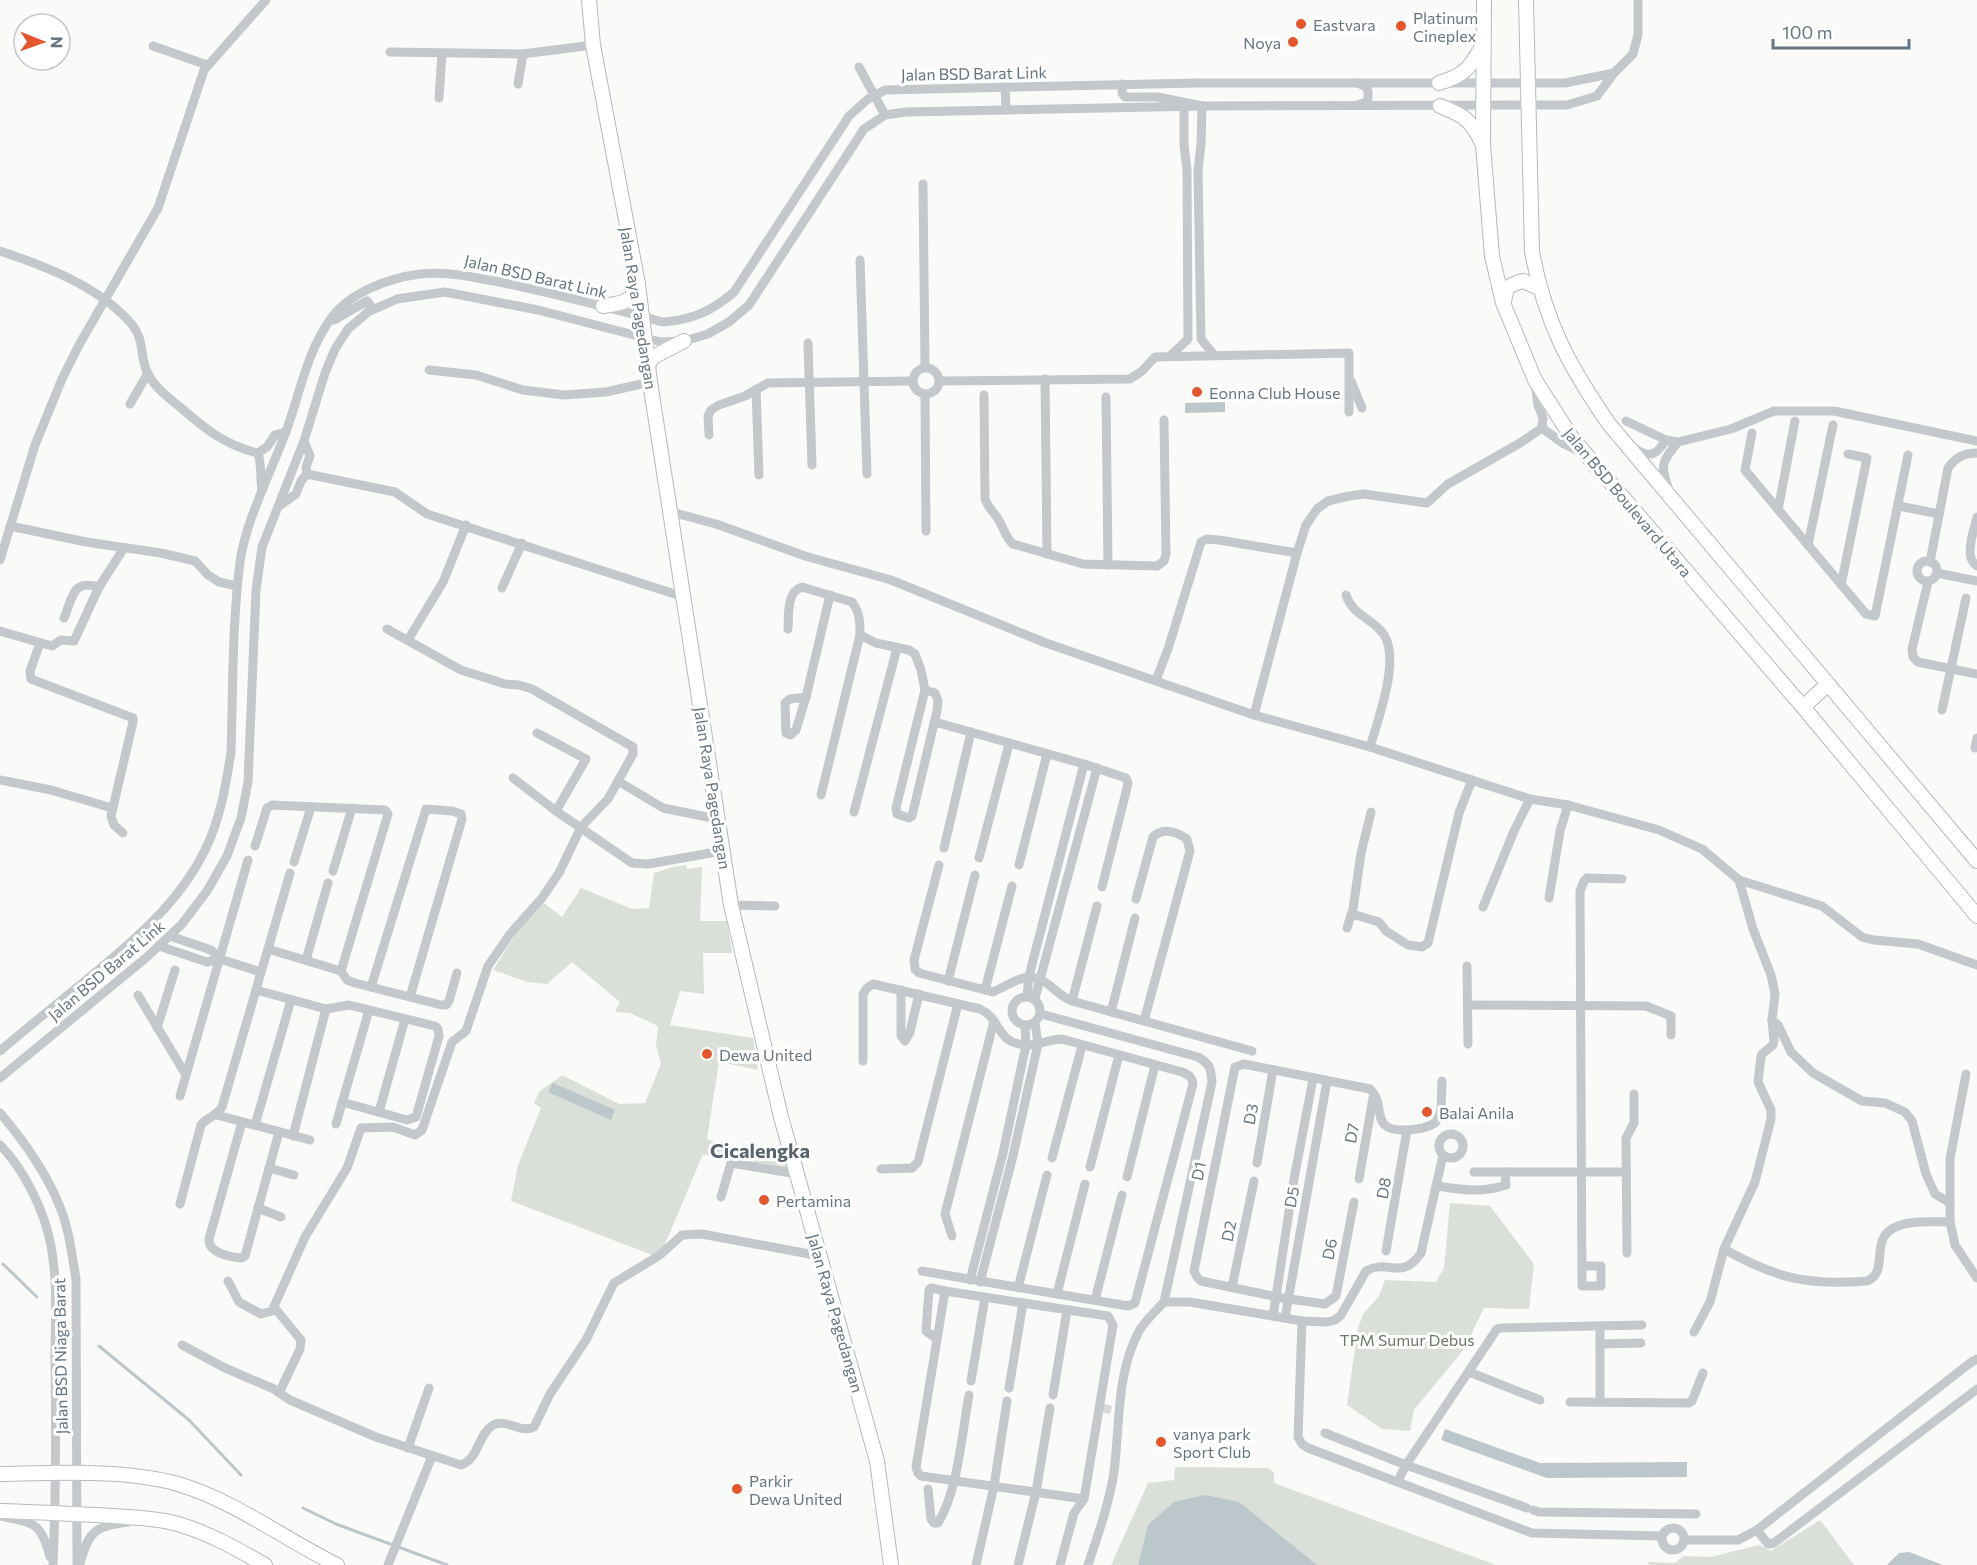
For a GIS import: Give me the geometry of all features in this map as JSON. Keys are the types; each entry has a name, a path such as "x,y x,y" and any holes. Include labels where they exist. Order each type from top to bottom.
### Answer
{"main road":[{"name":"Jalan Raya Pagedangan","path":"589,0 592,45 638,284 650,382 731,905 781,1117 878,1461 891,1565"},
{"name":"Jalan BSD Boulevard Utara","path":"1484,0 1483,145 1492,256 1503,303 1535,380 1552,410 1586,454 1803,707 1977,916"},
{"path":"1526,0 1532,252 1539,288 1553,328 1569,363 1622,440 1977,861"},
{"path":"1439,83 1458,77 1473,63 1484,42"},
{"path":"1440,106 1462,115 1473,125 1483,145"},
{"path":"1503,303 1506,288 1512,284 1523,280 1539,288"},
{"path":"603,306 627,301 634,295 638,284"},
{"path":"648,365 653,357 684,340"},
{"path":"1803,707 1828,684"},
{"path":"0,1474 56,1473 139,1477 177,1484 203,1493 337,1565"},
{"path":"0,1511 55,1512 176,1523 235,1548 265,1565"}],"street":[{"path":"0,560 35,445 62,379 105,298 161,202 207,65 266,0"},
{"path":"859,66 885,115 906,112 1202,106 1568,105 1597,96 1614,73 1633,54 1638,34 1638,0"},
{"path":"390,52 524,54 592,45"},
{"path":"153,46 207,65"},
{"path":"439,98 442,53"},
{"path":"518,84 524,54"},
{"name":"Jalan BSD Barat Link","path":"0,1051 131,943 165,910 188,880 206,848 222,797 231,752 237,586 244,542 318,340 333,316 358,295 391,280 418,274 448,272 542,291 663,322 681,321 701,315 718,306 734,292 849,116 868,99 885,90 1352,81 1565,83 1614,73"},
{"path":"1352,81 1364,85 1369,90 1366,102 1352,106"},
{"path":"1122,84 1122,93 1125,96 1158,97 1202,106"},
{"path":"1005,87 1006,110"},
{"path":"1202,106 1198,171 1201,339 1215,356"},
{"path":"1184,107 1188,339"},
{"name":"Jalan BSD Barat Link","path":"0,1078 170,936 207,891 226,856 241,818 248,782 256,590 262,547 304,441 325,373 335,349 348,329 373,310 397,299 445,291 538,310 661,342 684,340 708,334 729,322 749,305 864,129 885,115"},
{"path":"1184,145 1201,145"},
{"path":"922,184 925,367"},
{"path":"0,251 37,264 105,298 138,332 148,373 161,391 210,433 244,450 258,453 267,447 275,435 286,432"},
{"path":"860,260 867,474"},
{"path":"329,322 367,301 373,310"},
{"path":"1170,356 1188,339 1201,339"},
{"path":"808,343 812,465"},
{"path":"940,381 1130,378 1142,371 1155,357 1349,353 1349,412"},
{"path":"925,367 932,369 940,381 938,388 925,395 918,393 912,381 918,370 925,367"},
{"path":"429,370 476,375 523,390 564,395 606,392 650,382"},
{"path":"130,404 148,373"},
{"path":"1349,376 1362,408"},
{"path":"1045,380 1047,554"},
{"path":"1535,380 1538,405 1543,418 1542,428"},
{"path":"709,435 708,416 711,410 746,396 768,383 912,381"},
{"path":"756,390 759,475"},
{"path":"925,395 926,531"},
{"path":"984,395 985,499 988,509 998,519 1007,538 1013,544 1083,564 1157,566 1164,561 1166,554 1164,420"},
{"path":"1106,397 1108,565"},
{"path":"1626,422 1666,440 1678,442 1731,429 1774,411 1834,411 1977,441"},
{"path":"1778,510 1795,421"},
{"path":"1808,545 1833,425"},
{"path":"1542,428 1564,444 1586,454"},
{"path":"1254,715 1297,553 1306,525 1317,509 1328,501 1364,494 1426,503 1448,484 1542,428"},
{"path":"1752,433 1745,470 1866,614 1875,616 1908,455"},
{"path":"1622,440 1642,453 1651,455 1659,452 1666,440"},
{"path":"278,507 296,494 301,481 307,474 306,467 310,456 304,441"},
{"path":"1672,498 1662,465 1665,457 1678,442"},
{"path":"258,453 261,465 262,494"},
{"path":"1930,562 1948,468 1954,459 1963,454 1977,453"},
{"path":"1841,585 1867,458 1848,454"},
{"path":"307,474 395,492 421,511 684,597"},
{"path":"1899,506 1939,514"},
{"path":"671,512 716,524 805,556 891,580 1046,643 1254,715 1370,747 1530,800 1568,805 1659,830 1702,849 1739,880 1822,906 1862,937 1918,944 1977,965"},
{"path":"1977,517 1969,556 1977,566"},
{"path":"408,640 443,582 466,525"},
{"path":"10,526 195,561 208,575 219,582 237,586"},
{"path":"1156,680 1201,542 1207,539 1220,540 1297,553"},
{"path":"502,588 522,543"},
{"path":"0,631 52,646 61,640 74,641 99,587 124,548"},
{"path":"1923,562 1930,562 1936,566 1937,573 1934,579 1928,582 1921,579 1918,567 1923,562"},
{"path":"1937,573 1977,581"},
{"path":"1928,582 1912,649 1913,657 1918,662 1977,674"},
{"path":"64,618 78,586 83,584 99,587"},
{"path":"788,629 791,598 795,590 802,587 854,605 860,621 860,635 821,795"},
{"path":"806,697 830,595"},
{"path":"1347,595 1349,604 1381,630 1387,640 1390,654 1389,673 1370,747"},
{"path":"1942,710 1966,598"},
{"path":"228,1281 235,1296 248,1308 264,1314 272,1311 305,1237 347,1168 361,1128 393,1127 415,1135 419,1134 452,1042 466,1031 488,966 510,934 548,890 559,873 581,827 608,799 633,754 633,747 532,689 505,684 461,670 387,629"},
{"path":"860,635 876,643 909,650 915,654 921,670 925,690 896,808 899,815 909,818 912,816 935,722 937,696 925,690"},
{"path":"40,643 30,671 31,679 132,718 134,722 111,816 114,825 123,833"},
{"path":"854,812 897,648"},
{"path":"232,701 253,701"},
{"path":"935,722 1122,775 1128,783 1102,887"},
{"path":"944,848 971,732"},
{"path":"537,733 586,759 556,811"},
{"path":"1975,748 1977,738"},
{"path":"979,858 1009,744"},
{"path":"1018,865 1047,754"},
{"path":"975,1281 1013,1156 1038,1044 1040,1005 1031,997 1029,976 1084,764"},
{"path":"1031,997 1040,978 1097,768"},
{"path":"513,778 556,811 632,863 638,865 722,851"},
{"path":"0,780 51,790 112,808"},
{"path":"1352,914 1379,922 1386,931 1408,945 1422,947 1428,943 1459,813 1472,780"},
{"path":"618,781 663,808 717,819"},
{"path":"1483,907 1514,831 1530,800"},
{"path":"255,846 267,808 272,805 385,810 388,813 341,971"},
{"path":"1549,898 1560,831 1568,805"},
{"path":"294,862 311,807"},
{"path":"333,872 352,808"},
{"path":"371,987 426,809 452,811 460,814 462,819 410,997"},
{"path":"1347,928 1352,914 1361,853 1371,812"},
{"path":"1136,899 1153,837 1166,831 1187,839 1190,851 1144,1021"},
{"path":"180,1096 248,860"},
{"path":"939,865 914,964 919,973 993,992 1014,980 1029,976 1040,978 1062,998 1252,1051"},
{"path":"180,1204 201,1125 205,1120 217,1115 222,1107 290,873"},
{"path":"948,981 975,875"},
{"path":"1582,1266 1580,891 1587,878 1622,879"},
{"path":"1694,1332 1710,1302 1724,1250 1755,1182 1770,1128 1771,1110 1758,1082 1761,1058 1774,1043 1772,1020 1775,994 1739,880"},
{"path":"306,960 328,883"},
{"path":"985,990 1012,886"},
{"path":"731,905 775,906"},
{"path":"1072,1001 1097,906"},
{"path":"1111,1012 1135,918"},
{"path":"170,936 211,950 220,959 261,972"},
{"path":"159,946 207,962 220,959"},
{"path":"268,949 341,971 347,980 441,1005 446,1005 449,1001 457,973"},
{"path":"1467,966 1468,1044"},
{"path":"158,1028 175,970"},
{"path":"863,1061 864,990 873,984 987,1012 1002,1035 1008,1040 1026,1045 1038,1044 1051,1039 1062,1039 1182,1071 1190,1075 1193,1084 1135,1303 1128,1306 922,1271"},
{"path":"256,990 326,1009 350,1005 435,1026 438,1029 440,1036 416,1117 407,1120 342,1102"},
{"path":"901,990 901,1035 905,1041 910,1032 919,994"},
{"path":"138,995 186,1075"},
{"path":"1031,997 1018,998 1012,1005 1012,1014 1017,1022 1025,1025 1038,1018 1198,1058 1208,1063 1211,1068 1212,1082 1164,1302 1139,1332 1128,1357 1108,1409 1084,1500 1074,1513 1060,1565"},
{"path":"255,1125 291,1000"},
{"path":"881,1169 912,1168 918,1162 958,1004"},
{"path":"1467,1005 1646,1006 1671,1016 1671,1035"},
{"path":"292,1136 326,1009"},
{"path":"336,1124 369,1010"},
{"path":"379,1112 405,1019"},
{"path":"1772,1020 1778,1025 1791,1052 1822,1078 1862,1101 1885,1103 1908,1114 1912,1121 1926,1174 1935,1194 1950,1203"},
{"path":"952,1236 945,1214 994,1021"},
{"path":"975,1281 1026,1045 1025,1025"},
{"path":"1052,1158 1082,1046"},
{"path":"1090,1167 1119,1055"},
{"name":"D1","path":"1232,1287 1201,1281 1194,1271 1233,1070 1238,1065 1244,1064 1274,1070"},
{"path":"1127,1177 1155,1065"},
{"path":"1274,1070 1328,1082 1365,1087 1374,1092 1382,1120 1391,1129 1407,1130 1430,1126 1436,1122 1441,1111 1442,1081"},
{"name":"D3","path":"1257,1163 1274,1070"},
{"path":"1966,1074 1950,1159 1950,1222 1955,1245 1972,1265 1977,1278"},
{"name":"D5","path":"1273,1316 1294,1179 1313,1079"},
{"name":"D5","path":"1285,1318 1328,1082"},
{"name":"D7","path":"1359,1179 1374,1092"},
{"path":"1627,1253 1626,1138 1634,1123 1634,1094"},
{"name":"Jalan BSD Niaga Barat","path":"0,1113 21,1138 45,1176 61,1208 76,1279 78,1565"},
{"path":"217,1115 310,1140"},
{"path":"242,1122 208,1245 212,1249 242,1258 245,1256 279,1132"},
{"name":"D8","path":"1386,1251 1407,1130"},
{"name":"Jalan BSD Niaga Barat","path":"0,1145 28,1185 44,1216 51,1246 55,1282 56,1473 52,1565"},
{"path":"1164,1302 1190,1302 1302,1321 1335,1320 1341,1315 1366,1271 1372,1268 1400,1269 1414,1264 1421,1253 1438,1186 1443,1155"},
{"path":"721,1197 731,1163 797,1174"},
{"path":"269,1168 294,1175"},
{"path":"1474,1172 1626,1172"},
{"path":"1438,1186 1465,1190 1492,1190 1506,1185 1505,1172"},
{"path":"1018,1288 1047,1175"},
{"name":"D2","path":"1232,1287 1254,1181"},
{"path":"1057,1294 1084,1184"},
{"path":"1095,1300 1122,1195"},
{"name":"D6","path":"1289,1299 1325,1304 1336,1296 1354,1202"},
{"path":"258,1208 281,1217"},
{"path":"1724,1250 1786,1278 1822,1283 1867,1281 1877,1274 1880,1249 1889,1231 1914,1222 1950,1222"},
{"path":"182,1345 290,1400 376,1437 456,1464 465,1464 471,1459 486,1431 492,1426 505,1423 522,1429 534,1427 550,1394 586,1340 614,1283 660,1255 682,1235 702,1234 820,1257"},
{"path":"1232,1287 1289,1299"},
{"path":"937,1339 926,1331 931,1288 1108,1316 1112,1321 1108,1409 1114,1473 1088,1565"},
{"path":"945,1290 917,1470 921,1476 1084,1500"},
{"path":"971,1381 985,1297"},
{"path":"1010,1388 1023,1303"},
{"path":"274,1307 301,1340 300,1349 279,1393"},
{"path":"1053,1395 1067,1310"},
{"path":"1302,1321 1298,1437 1308,1448 1532,1533 1662,1536"},
{"path":"1600,1326 1600,1402"},
{"path":"1398,1481 1406,1465 1494,1333 1501,1328 1642,1326"},
{"path":"1600,1344 1641,1343"},
{"path":"1684,1540 1738,1540 1757,1530 1977,1359"},
{"path":"1469,1372 1540,1400"},
{"path":"1570,1402 1689,1403 1692,1401 1703,1373"},
{"path":"408,1448 429,1388"},
{"path":"1757,1530 1768,1544 1774,1543 1977,1389"},
{"path":"928,1489 931,1519 934,1523 938,1523 954,1480 969,1395"},
{"path":"976,1565 994,1486 1007,1401"},
{"path":"1018,1565 1036,1492 1050,1408"},
{"path":"1325,1433 1406,1465 1539,1512 1696,1514"},
{"path":"389,1563 432,1456"},
{"path":"1572,1533 1573,1512"},
{"path":"0,1516 30,1522 40,1530 46,1541 52,1565"},
{"path":"78,1565 87,1541 95,1531 107,1524 151,1519"},
{"path":"1675,1528 1680,1530 1684,1540 1681,1547 1674,1551 1667,1550 1662,1544 1664,1531 1675,1528"}],"green space":[{"name":"Dewa United","path":"686,865 687,869 702,867 700,921 727,921 732,953 703,953 704,994 680,991 670,1025 753,1038 758,1070 719,1062 707,1139 746,1152 786,1157 789,1170 703,1154 663,1249 655,1256 511,1201 518,1165 541,1108 534,1103 539,1092 562,1075 619,1104 645,1103 661,1064 656,1046 658,1026 630,1013 615,1012 620,1002 572,962 547,984 528,982 493,970 515,935 544,903 562,917 581,888 632,909 649,908 654,873"},
{"name":"TPM Sumur Debus","path":"1450,1203 1490,1206 1534,1264 1529,1309 1484,1308 1464,1349 1414,1410 1410,1431 1382,1429 1347,1405 1358,1327 1364,1313 1379,1296 1385,1280 1436,1282 1444,1268"},
{"path":"1175,1467 1267,1468 1274,1472 1274,1483 1496,1565 1111,1565 1148,1483 1174,1480"},
{"path":"1820,1520 1854,1565 1649,1565 1648,1562 1675,1563 1684,1556 1711,1557 1759,1545 1771,1551"}],"shaded area":[{"path":"1225,402 1225,412 1185,413 1185,403"},
{"path":"553,1083 615,1110 611,1120 548,1092"},
{"path":"1445,1429 1540,1463 1687,1462 1687,1477 1547,1478 1441,1440"},
{"path":"1205,1495 1239,1502 1317,1565 1138,1565 1148,1525 1174,1502"},
{"path":"1909,1552 1943,1565 1887,1565 1899,1553"}],"waterway":[{"path":"3,1264 37,1297"},
{"path":"99,1346 189,1420 241,1475"},
{"path":"303,1508 336,1524 447,1565"}],"tunnel":[{"path":"1103,1408 1111,1410"}],"place":[{"name":"Eastvara","path":"1301,24"},
{"name":"Platinum Cineplex","path":"1401,26"},
{"name":"Noya","path":"1293,42"},
{"name":"Eonna Club House","path":"1197,392"},
{"name":"Dewa United","path":"707,1054"},
{"name":"Balai Anila","path":"1427,1112"},
{"name":"Pertamina","path":"764,1200"},
{"name":"vanya park Sport Club","path":"1161,1442"},
{"name":"Parkir Dewa United","path":"737,1489"}],"district":[{"name":"Cicalengka","path":"760,1150"}]}
